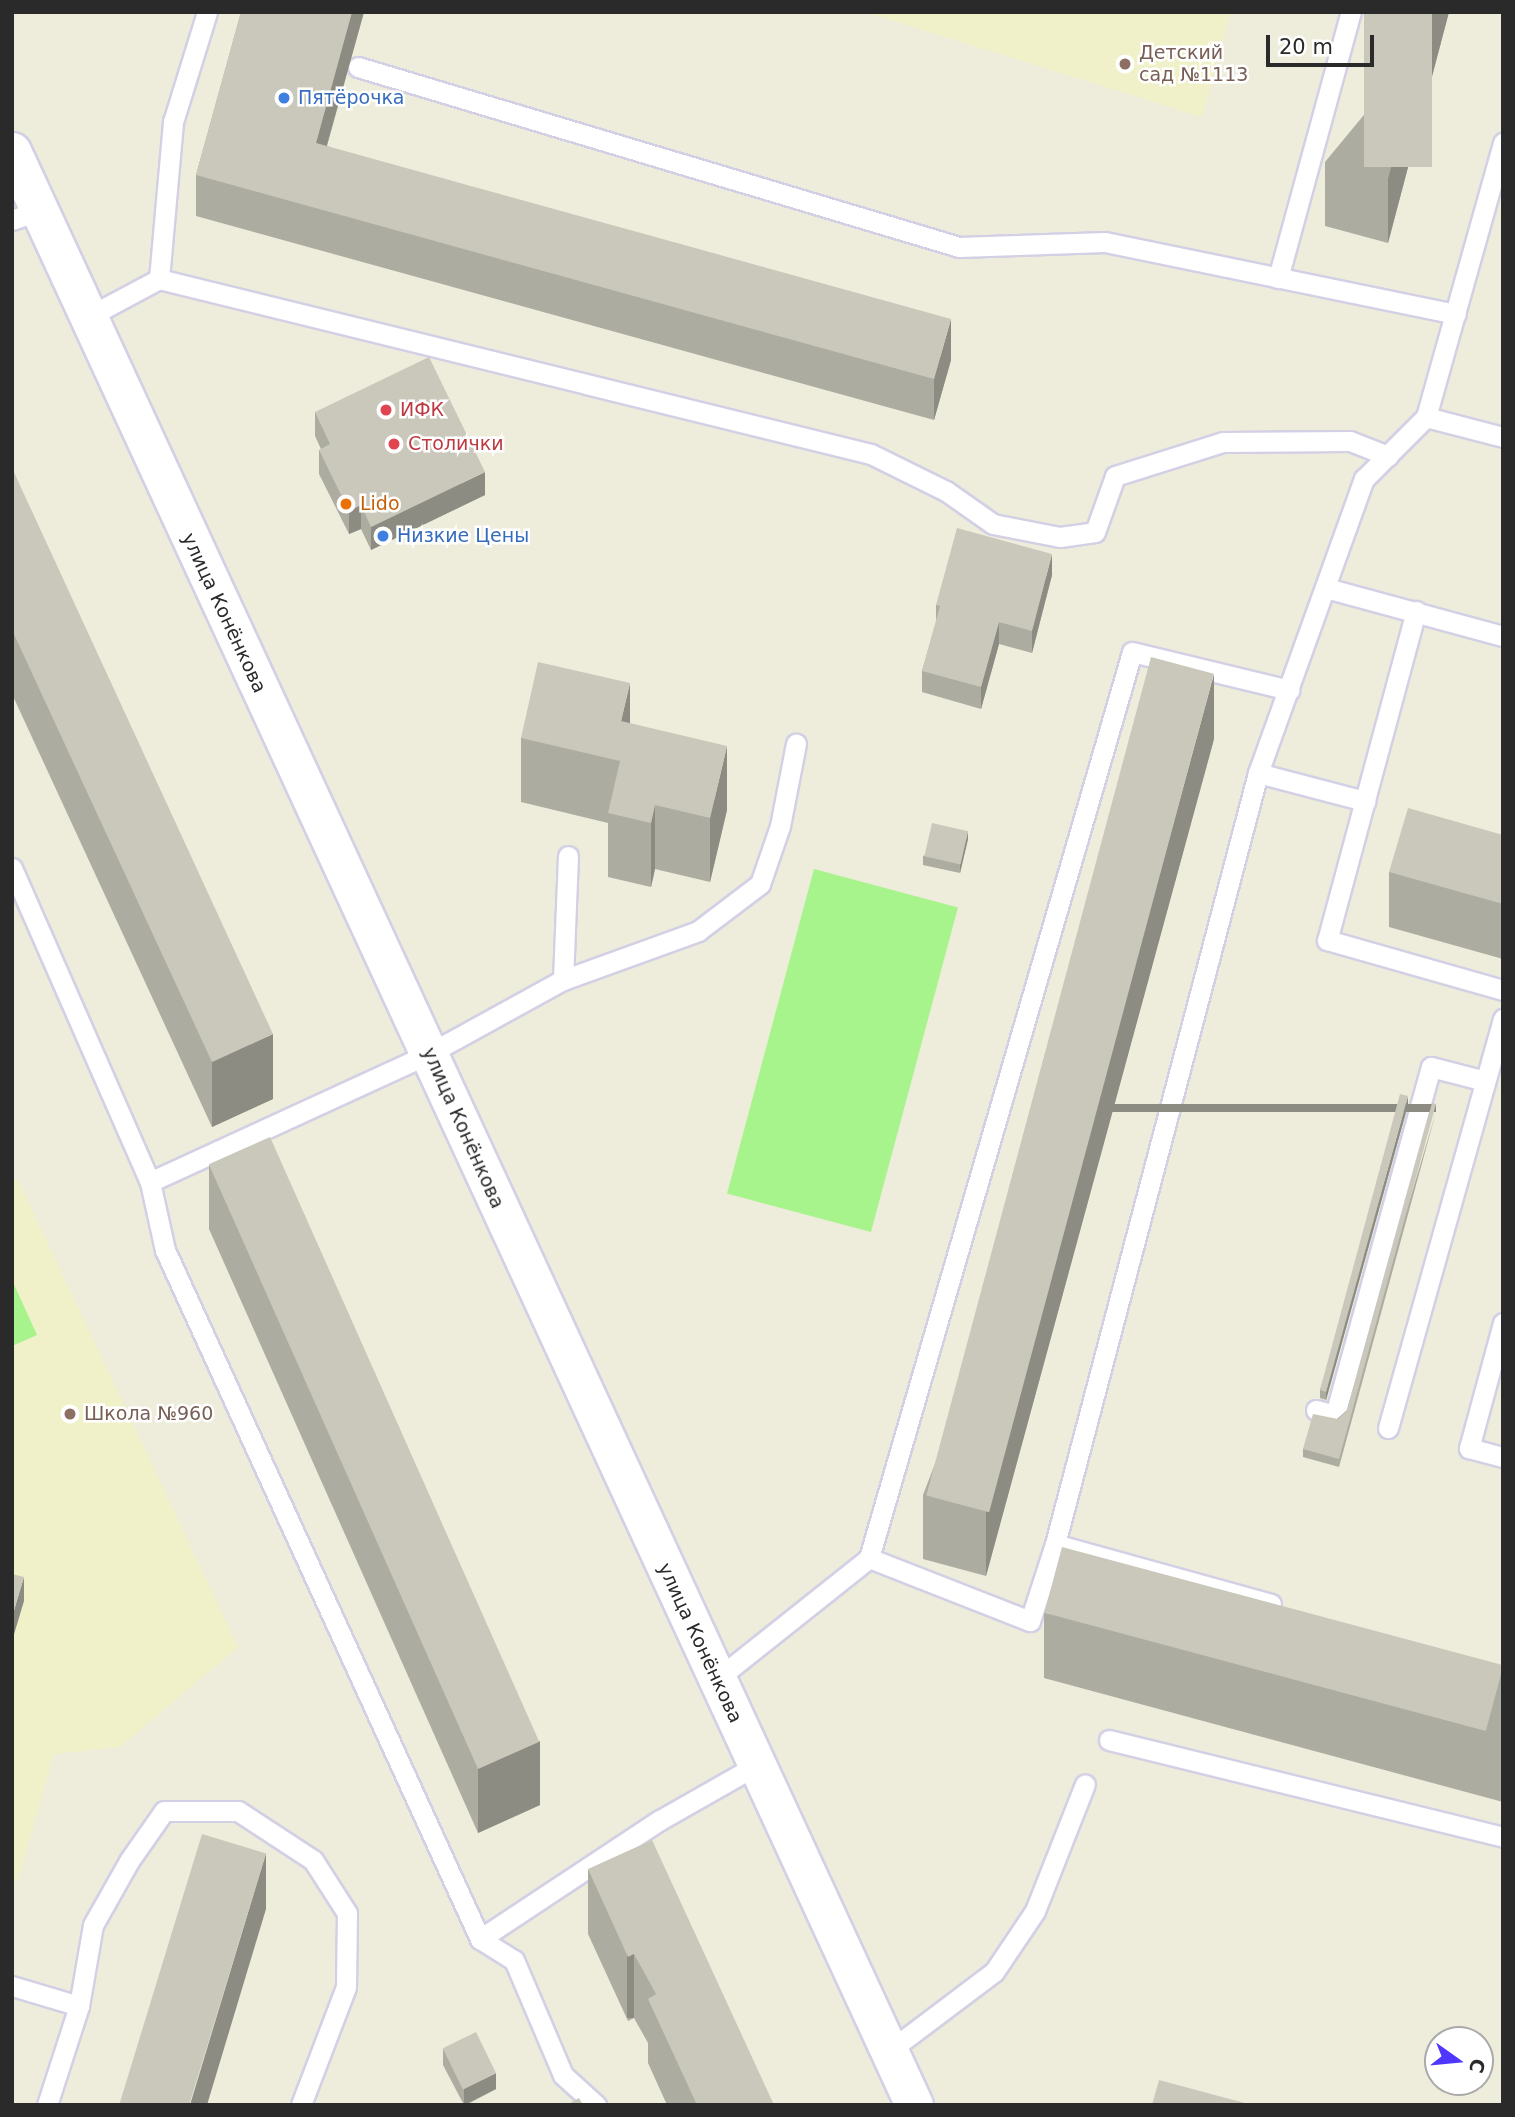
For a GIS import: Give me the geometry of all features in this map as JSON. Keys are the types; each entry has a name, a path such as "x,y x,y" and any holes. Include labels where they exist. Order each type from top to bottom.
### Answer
{"street":[{"name":"улица Конёнкова","path":"12,151 25,215 86,318 430,1053 914,2105"}],"lane":[{"path":"159,279 173,121 207,12"},
{"path":"1278,278 1350,12"},
{"path":"358,67 959,247 1105,242 1456,314"},
{"path":"869,1558 1030,1621 1055,1544 1258,773 1364,479 1426,417 1503,143"},
{"path":"86,318 159,279 872,454 946,491 993,524 1060,537 1096,531 1115,476 1223,442 1350,440 1388,456"},
{"path":"1426,417 1503,437"},
{"path":"1326,588 1503,635"},
{"path":"1416,611 1327,940 1503,990"},
{"path":"716,1679 869,1558 1132,652 1289,690"},
{"path":"150,1182 430,1053 564,980 698,931 761,884 780,826 796,744"},
{"path":"1258,773 1365,801"},
{"path":"564,980 568,856"},
{"path":"12,868 150,1182 165,1250 480,1939 514,1960 563,2075 596,2105"},
{"path":"1388,1428 1503,1019"},
{"path":"1316,1410 1335,1415 1431,1067 1485,1081"},
{"path":"1503,1324 1469,1448 1503,1457"},
{"path":"1055,1544 1296,1611"},
{"path":"1109,1740 1503,1837"},
{"path":"480,1939 660,1820 757,1765"},
{"path":"889,2051 994,1972 1035,1911 1085,1784"},
{"path":"47,2105 79,2006 93,1925 129,1861 164,1811 238,1811 313,1860 347,1913 346,1987 301,2105"},
{"path":"12,1986 79,2006"}],"shaded area":[{"name":"Детский сад №1113","path":"865,12 1231,12 1202,117"},
{"name":"Школа №960","path":"12,1178 18,1180 238,1647 120,1747 54,1754 18,1880 12,1882"}],"green space":[{"path":"814,869 958,908 871,1232 727,1194"},
{"path":"12,1280 37,1335 12,1346"}],"building":[{"path":"241,12 352,12 316,143 951,319 934,379 196,175"},
{"path":"1364,12 1432,12 1432,167 1364,167"},
{"path":"429,357 485,472 371,527 361,505 349,511 319,450 330,444 315,412"},
{"path":"12,468 273,1034 212,1062 12,630"},
{"path":"957,528 1052,554 1032,631 999,622 981,687 922,671"},
{"path":"1151,657 1214,674 989,1512 926,1495"},
{"path":"538,662 630,683 621,721 727,746 710,818 655,805 651,823 608,813 620,761 521,738"},
{"path":"1408,808 1503,835 1503,904 1389,872"},
{"path":"932,823 968,831 960,864 924,856"},
{"path":"1400,1094 1408,1096 1326,1392 1320,1390"},
{"path":"1432,1103 1436,1104 1339,1459 1303,1449 1313,1414 1338,1419 1347,1410"},
{"path":"270,1137 539,1742 478,1769 209,1164"},
{"path":"1062,1547 1503,1665 1486,1731 1044,1613"},
{"path":"12,1574 24,1577 12,1617"},
{"path":"202,1834 266,1854 189,2105 119,2105"},
{"path":"652,1840 774,2105 697,2105 648,1999 656,1994 634,1954 628,1957 588,1869"},
{"path":"476,2032 496,2073 463,2090 443,2048"},
{"path":"1159,2080 1252,2105 1152,2105"},
{"path":"579,2098 583,2105 567,2105"}],"place":[{"name":"Детский сад №1113","path":"1125,64"},
{"name":"Пятёрочка","path":"284,98"},
{"name":"ИФК","path":"386,410"},
{"name":"Столички","path":"394,444"},
{"name":"Lido","path":"346,504"},
{"name":"Низкие Цены","path":"383,536"},
{"name":"Школа №960","path":"70,1414"}]}
